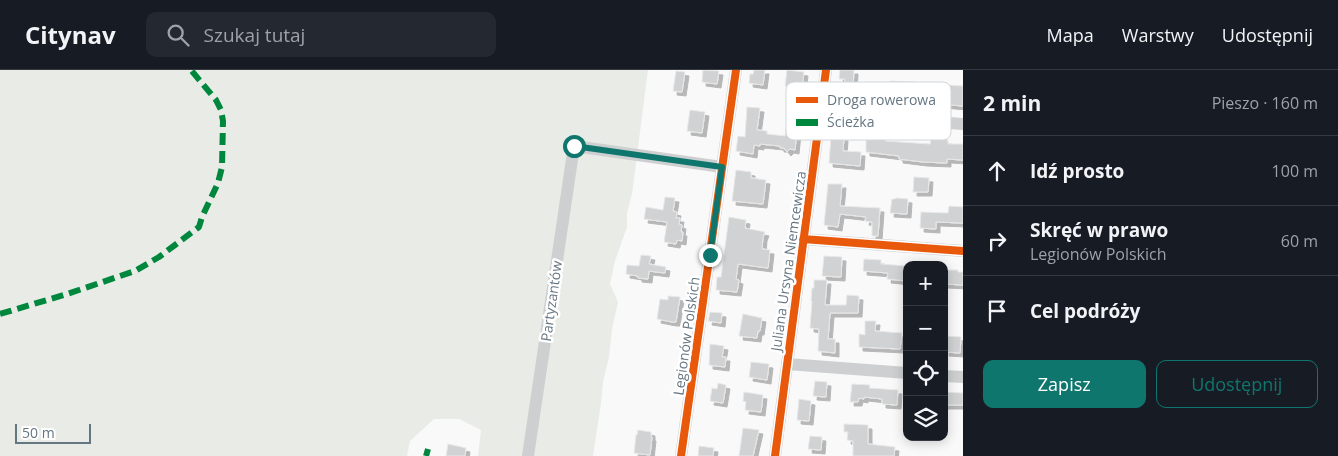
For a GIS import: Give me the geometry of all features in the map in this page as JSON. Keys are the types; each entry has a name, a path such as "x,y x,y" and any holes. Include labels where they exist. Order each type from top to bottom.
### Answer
{"street":[{"name":"Legionów Polskich","path":"682,456 736,70"},
{"name":"Juliana Ursyna Niemcewicza","path":"774,456 816,140"},
{"name":"Partyzantów","path":"528,456 574,146 722,167"},
{"path":"803,239 963,251"},
{"path":"787,364 903,373"},
{"path":"948,376 963,377"}],"shaded area":[{"path":"0,70 648,70 632,194 627,213 627,227 615,261 610,284 618,302 603,382 593,456 478,456 481,430 459,419 434,419 410,441 407,456 0,456"}],"building":[{"path":"703,70 719,71 717,84 702,82"},
{"path":"754,70 765,70 763,85 749,83 750,74 753,74"},
{"path":"787,70 804,72 803,82 786,82 785,86"},
{"path":"840,70 854,70 853,82 845,82 845,79 839,79"},
{"path":"676,71 685,72 682,92 673,91"},
{"path":"951,85 963,86 963,106 951,105"},
{"path":"747,107 760,108 757,130 767,131 767,134 785,136 786,128 786,140 796,140 795,150 790,149 787,152 784,148 780,148 780,146 760,144 760,146 754,145 753,154 736,151 738,136 745,137"},
{"path":"690,110 705,112 702,133 687,131"},
{"path":"831,140 844,140 843,151 861,152 860,166 829,163"},
{"path":"866,140 930,144 931,140 948,140 948,144 963,144 963,160 947,159 947,163 923,162 899,159 899,156 866,152"},
{"path":"736,170 751,172 751,178 766,180 763,204 732,201"},
{"path":"914,177 929,178 928,192 913,192"},
{"path":"828,184 842,184 840,206 880,208 878,236 872,236 872,222 865,221 866,217 840,214 838,227 824,225"},
{"path":"665,197 675,198 673,211 677,212 676,218 680,218 679,224 682,225 682,241 677,240 676,244 664,242 667,222 644,219 646,207 663,210"},
{"path":"892,199 908,199 907,214 890,213"},
{"path":"949,206 963,207 963,223 936,222 936,229 920,228 921,212 948,213"},
{"path":"729,217 746,220 745,228 765,232 762,249 770,250 768,268 738,264 736,279 739,280 737,292 716,290 717,277 721,277"},
{"path":"641,255 651,256 649,264 666,267 665,273 649,271 648,279 626,274 627,265 639,266"},
{"path":"824,256 842,257 841,277 822,276"},
{"path":"864,259 881,260 881,264 903,266 903,281 887,279 888,273 863,271"},
{"path":"948,270 963,272 963,285 948,284"},
{"path":"814,280 827,280 825,305 846,305 847,295 859,296 858,313 830,313 828,339 835,339 835,353 818,351 819,329 810,328"},
{"path":"668,296 680,297 676,322 657,319 660,299 668,300"},
{"path":"710,312 722,313 721,323 708,321"},
{"path":"743,314 762,318 757,338 739,336"},
{"path":"865,321 876,321 875,331 902,333 900,349 859,347 859,334 865,335"},
{"path":"948,336 961,337 960,353 948,352"},
{"path":"710,344 724,346 722,357 726,357 725,367 709,365"},
{"path":"751,362 769,364 767,380 749,377"},
{"path":"815,381 827,382 826,397 813,396"},
{"path":"718,383 726,385 723,403 710,401 712,388 717,389"},
{"path":"852,384 870,385 869,388 898,390 897,405 882,404 882,399 864,397 864,399 859,398 858,402 850,402"},
{"path":"744,392 763,395 761,412 745,410"},
{"path":"948,392 963,393 963,405 948,405"},
{"path":"799,399 811,401 809,421 797,420"},
{"path":"844,424 868,425 868,444 895,447 894,456 853,456 853,441 847,440 848,432 844,432"},
{"path":"743,428 759,430 753,456 739,456"},
{"path":"638,430 651,432 650,455 634,453"},
{"path":"810,436 822,437 821,450 808,449"},
{"path":"448,444 466,448 465,456 446,456"},
{"path":"699,446 714,448 713,456 698,456"}],"marked path":[{"path":"0,314 135,271 159,257 199,227 218,183 222,167 223,121 221,110 216,100 191,70"},
{"path":"426,456 428,449"}],"cycle path":[{"path":"681,456 736,70"},
{"path":"824,82 826,70"},
{"path":"775,456 817,140"},
{"path":"803,239 963,251"}],"route":[{"path":"574,146 722,167 710,255"}]}
